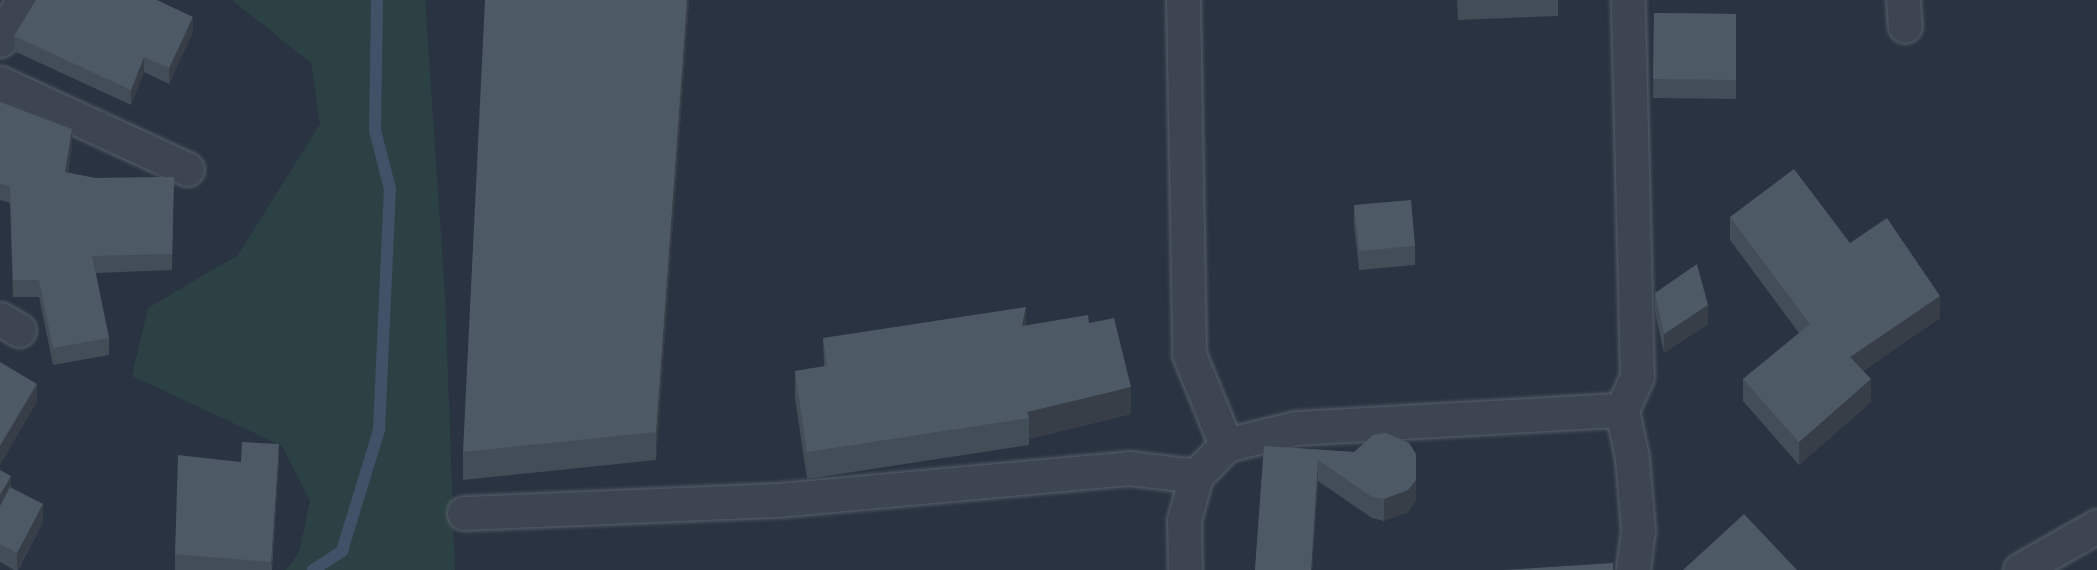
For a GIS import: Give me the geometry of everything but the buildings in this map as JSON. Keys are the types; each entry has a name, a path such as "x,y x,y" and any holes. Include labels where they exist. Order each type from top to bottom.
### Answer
{"street":[{"path":"0,40 23,0"},
{"path":"1183,0 1189,354 1226,445"},
{"path":"1628,0 1637,377 1622,410 1632,458 1638,530 1633,570"},
{"path":"0,83 187,169"},
{"path":"1185,570 1184,520 1196,476 1226,445 1294,428 1622,410"},
{"path":"464,513 778,500 1129,468 1196,476"},
{"path":"2020,570 2097,526"}],"green space":[{"path":"232,0 425,0 445,294 455,570 286,570 299,552 310,501 282,446 132,376 148,308 238,255 320,124 311,63"}],"waterway":[{"path":"313,570 342,551 379,430 390,189 375,130 377,0"}]}
